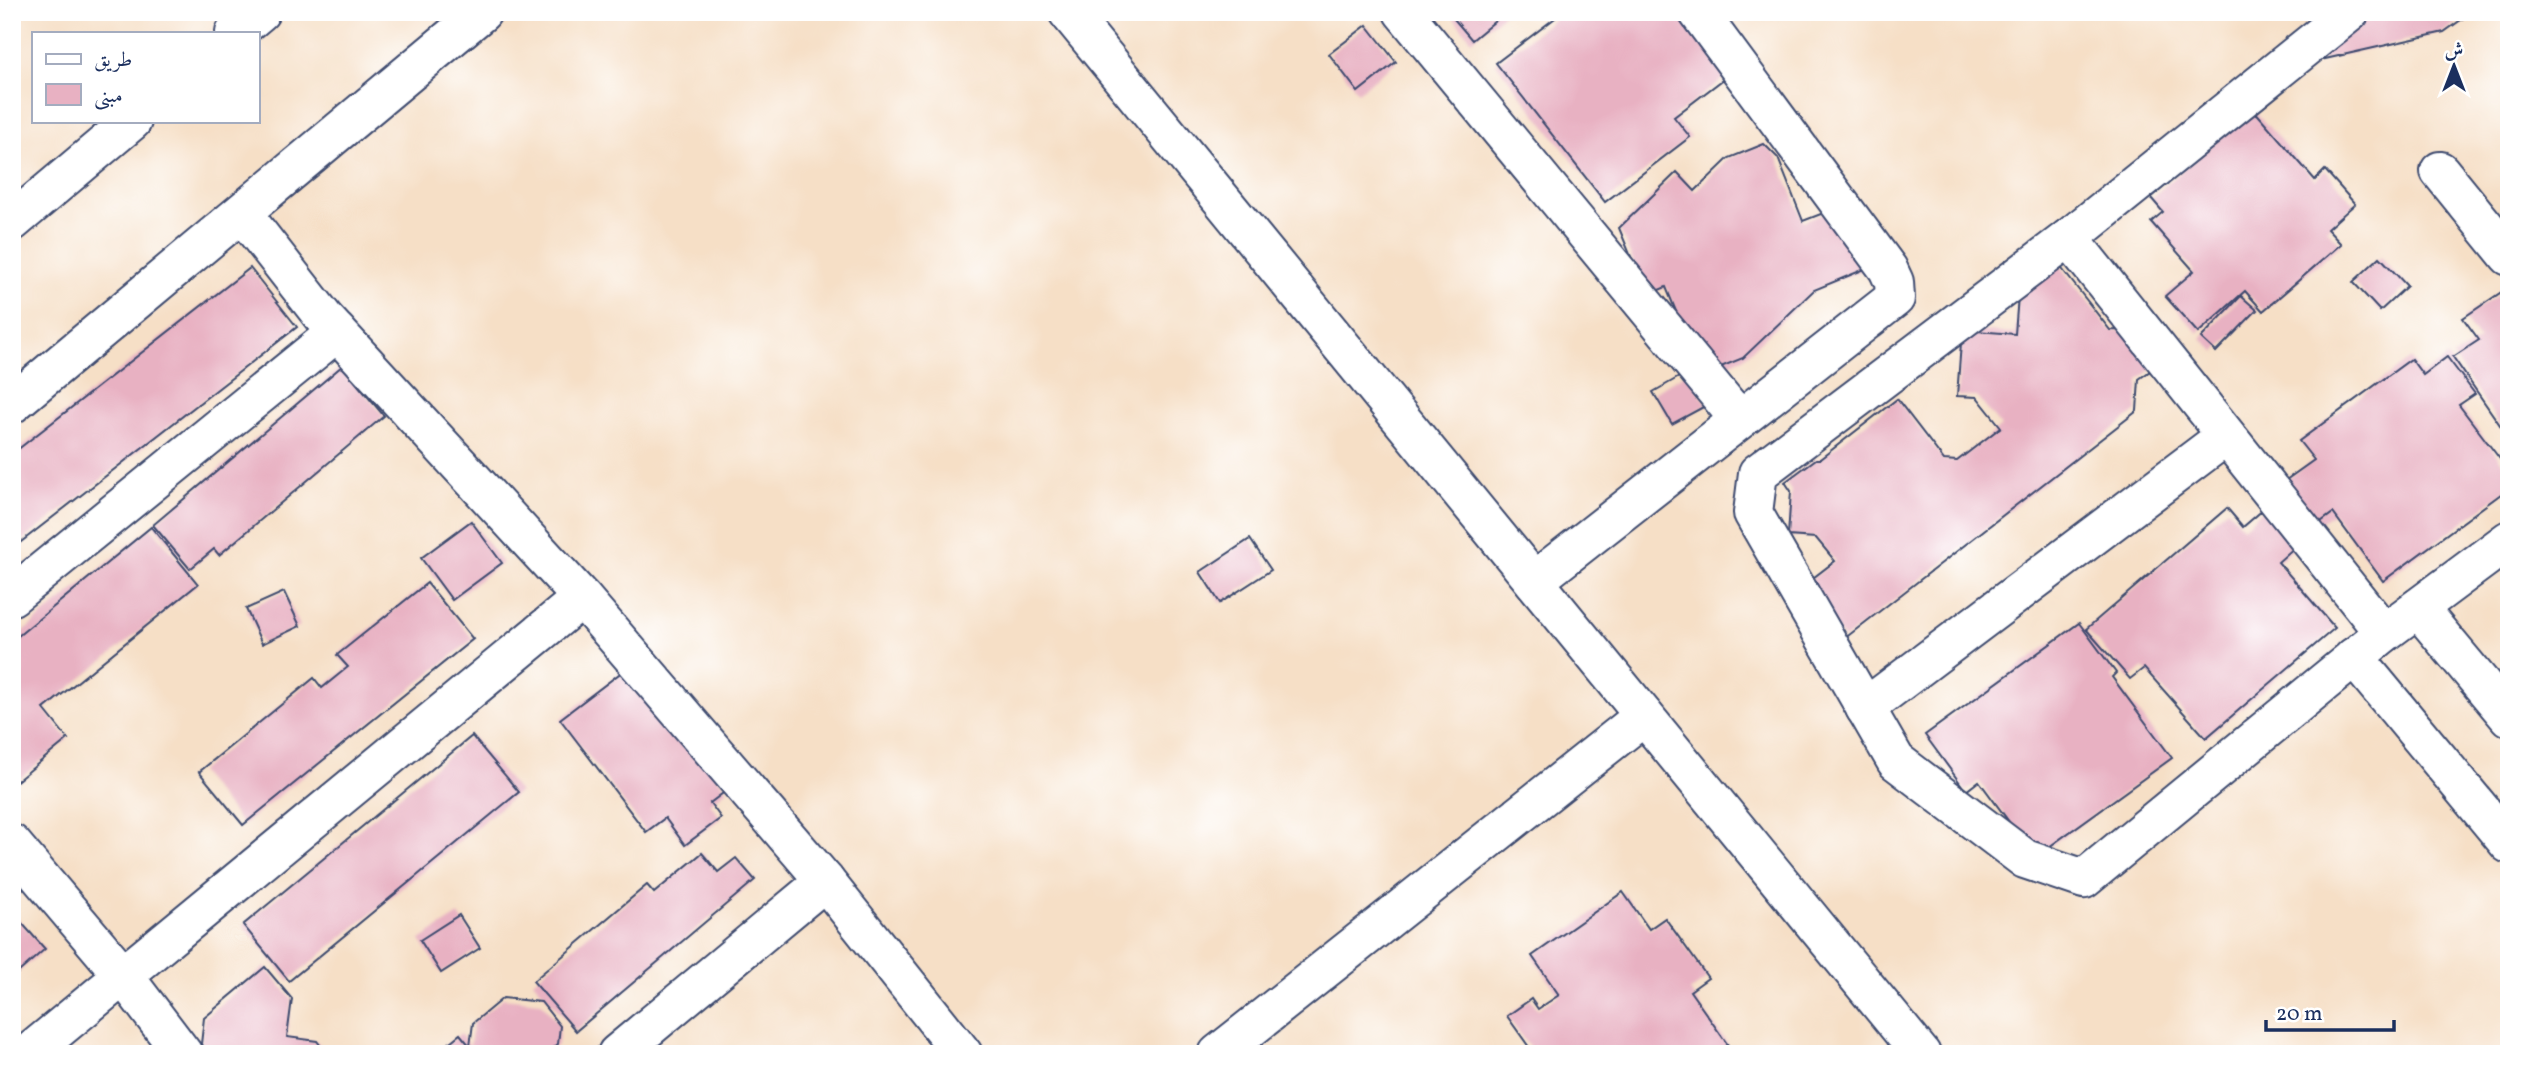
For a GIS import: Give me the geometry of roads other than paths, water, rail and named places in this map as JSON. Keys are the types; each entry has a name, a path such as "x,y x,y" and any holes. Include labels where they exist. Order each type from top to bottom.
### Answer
{"street":[{"path":"236,32 260,12"},
{"path":"12,404 482,12"},
{"path":"1068,12 1921,1054"},
{"path":"1403,12 1739,419"},
{"path":"1534,581 1895,298 1894,282 1888,269 1698,12"},
{"path":"2350,12 2069,238 1758,473 1753,513 1896,761 2025,859 2084,878 2384,633 2509,540"},
{"path":"12,222 131,122"},
{"path":"2440,171 2509,256"},
{"path":"242,213 337,332 582,598 825,881 963,1054"},
{"path":"2069,238 2384,633"},
{"path":"12,596 337,332"},
{"path":"1866,708 2226,436"},
{"path":"27,1054 582,598"},
{"path":"2418,608 2509,717"},
{"path":"2354,657 2509,844"},
{"path":"1218,1054 1644,716"},
{"path":"12,844 123,975 183,1054"},
{"path":"617,1054 825,881"}]}
